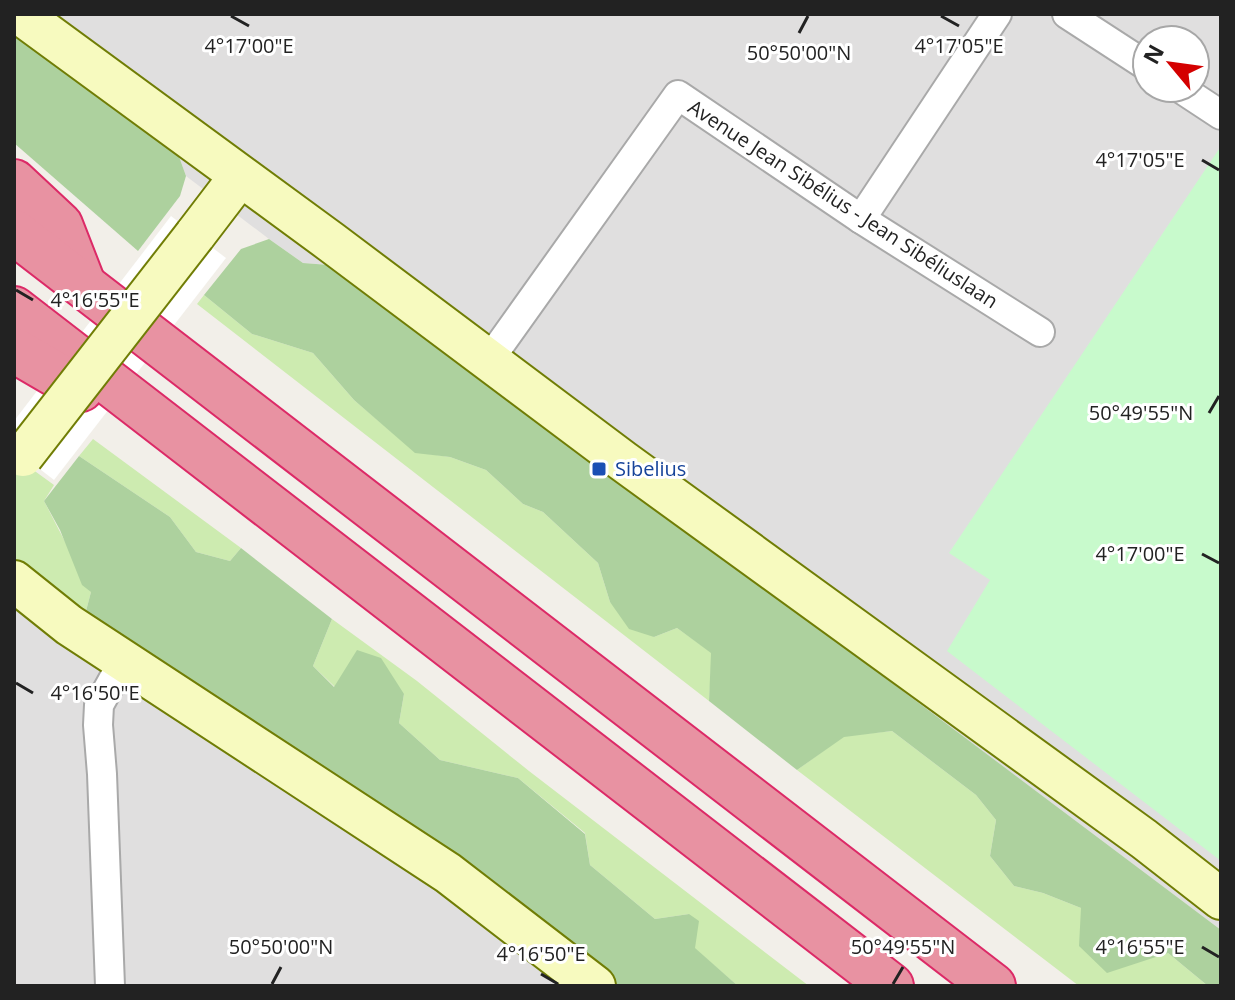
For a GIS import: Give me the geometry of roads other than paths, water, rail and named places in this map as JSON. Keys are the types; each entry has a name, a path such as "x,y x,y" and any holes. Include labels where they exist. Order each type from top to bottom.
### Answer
{"highway":[{"path":"14,182 60,225 84,286"},
{"path":"14,232 993,986"},
{"path":"14,309 891,986"},
{"path":"14,350 225,473"}],"street":[{"path":"20,14 63,27 240,176 623,461 1144,839 1221,899"},
{"path":"861,219 997,14"},
{"path":"1067,14 1131,56"},
{"name":"Avenue Jean Sibélius - Jean Sibéliuslaan","path":"489,360 678,95 861,219 1040,332"},
{"path":"1204,104 1221,115"},
{"path":"18,462 240,176"},
{"path":"14,581 69,625 448,873 595,986"},
{"path":"110,986 98,725 99,705 124,660"}],"place":[{"name":"Sibelius","path":"599,469"}]}
